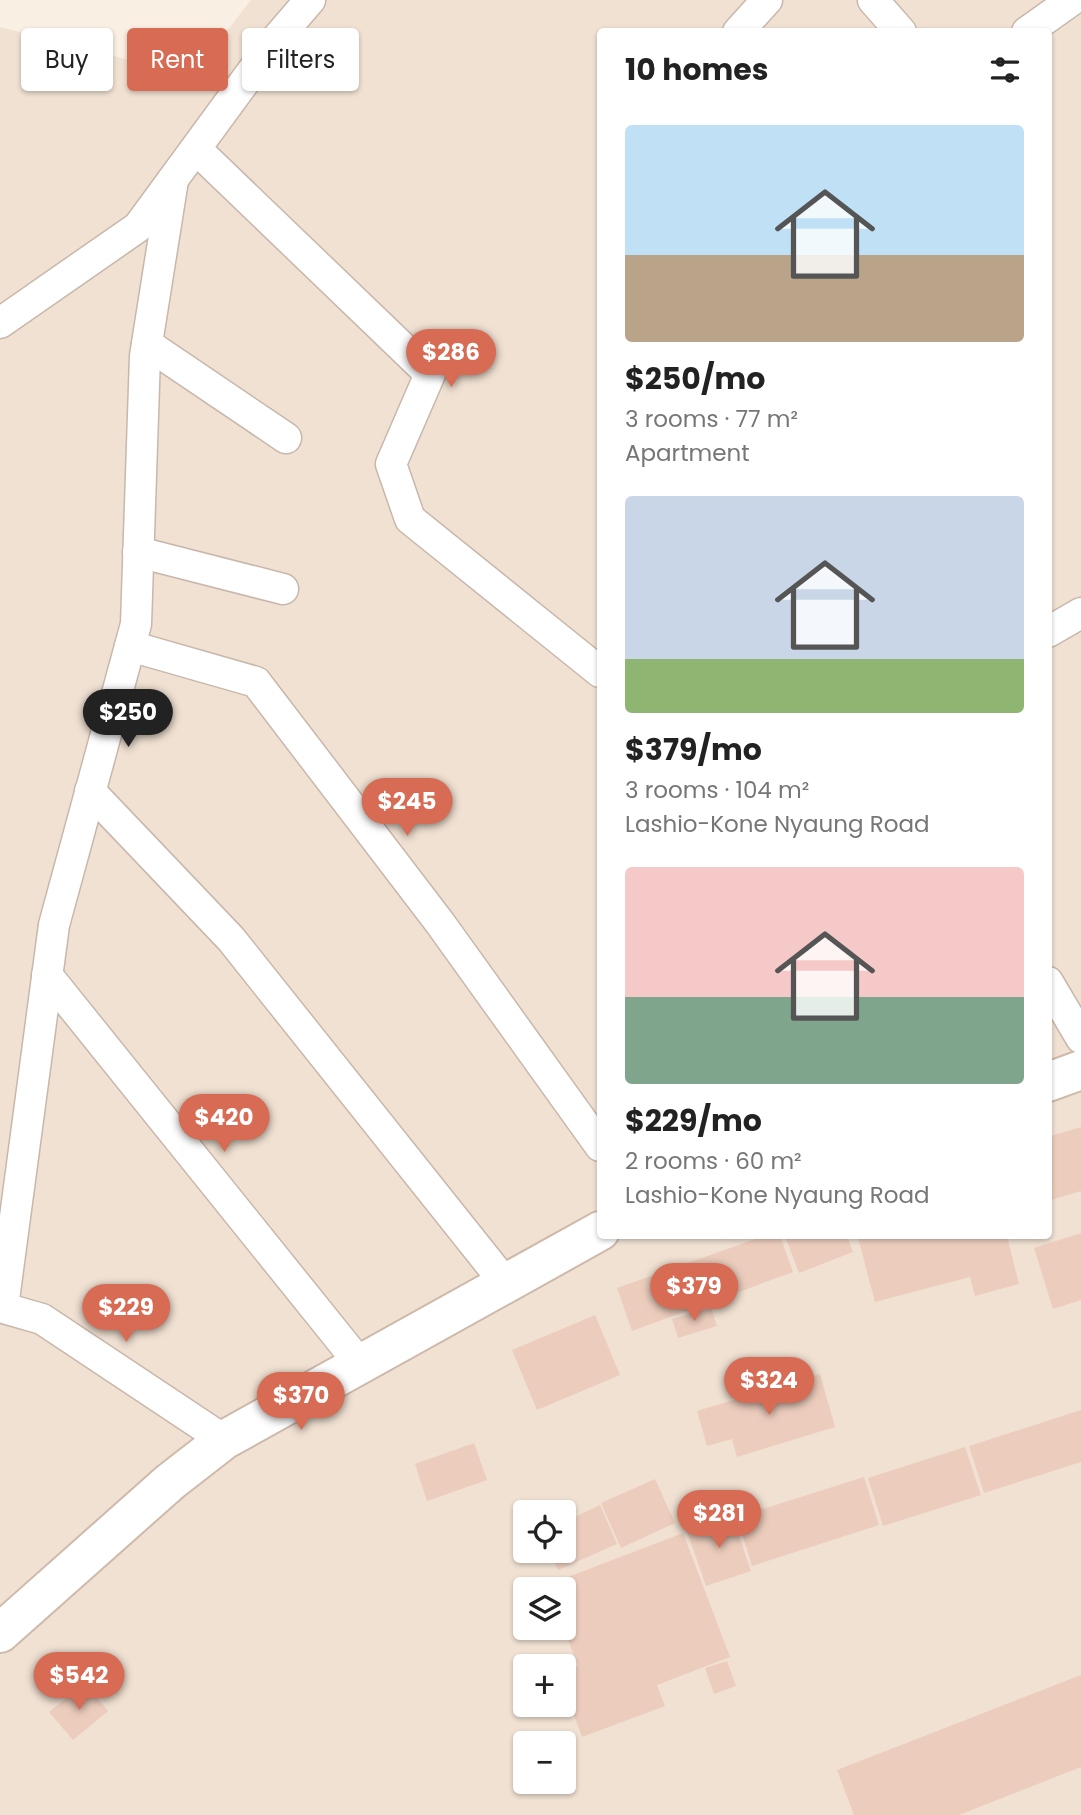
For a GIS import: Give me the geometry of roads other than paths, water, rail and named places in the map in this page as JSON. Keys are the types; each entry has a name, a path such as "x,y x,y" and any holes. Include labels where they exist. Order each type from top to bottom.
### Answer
{"main road":[{"path":"1052,1081 1081,1070"},
{"path":"0,1633 170,1482 224,1440 597,1233"}],"street":[{"path":"0,323 138,227 273,43 310,0"},
{"path":"742,28 767,0"},
{"path":"873,0 898,28"},
{"path":"1033,28 1072,0"},
{"path":"196,149 430,374 391,464 410,519 597,670"},
{"path":"173,180 147,344 136,624 54,925 1,1307 43,1319 224,1440"},
{"path":"147,344 286,438"},
{"path":"138,552 283,589"},
{"path":"1052,630 1081,613"},
{"path":"130,646 256,682 440,923 597,1142"},
{"path":"90,791 231,939 506,1284"},
{"path":"47,975 360,1364"},
{"path":"1052,989 1081,1038"}]}
